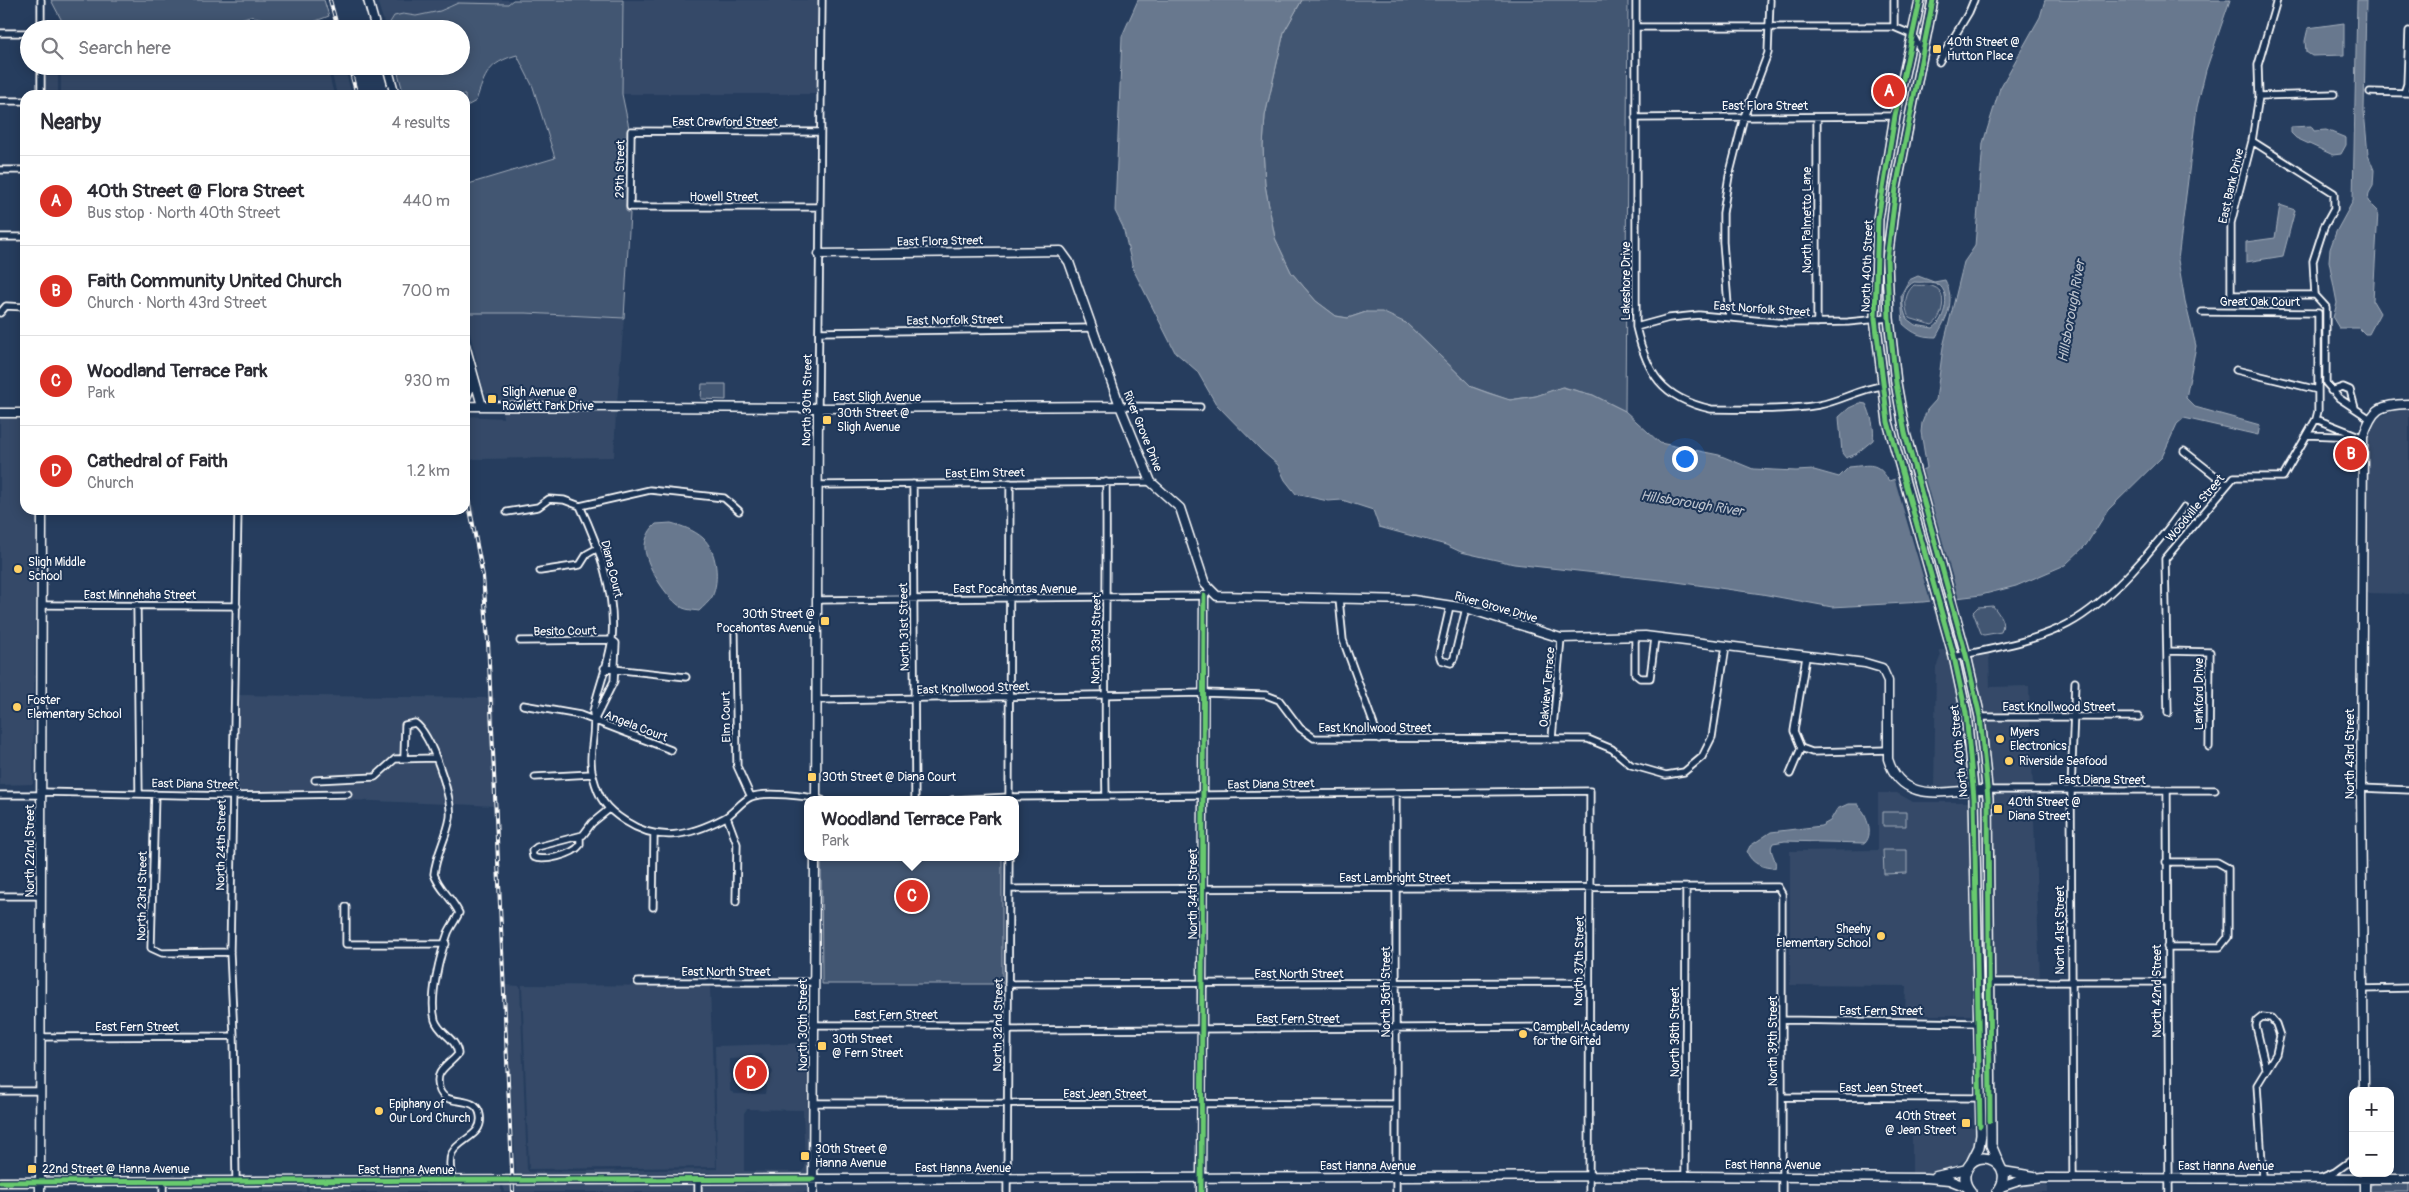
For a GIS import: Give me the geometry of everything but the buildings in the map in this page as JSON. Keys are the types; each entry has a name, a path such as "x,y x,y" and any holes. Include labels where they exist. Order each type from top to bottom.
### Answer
{"main road":[{"name":"North 40th Street","path":"1920,0 1895,116 1878,219 1875,318 1888,422 1954,657 1966,713 1974,789 1980,1140 1969,1166"},
{"name":"North 40th Street","path":"1933,0 1896,188 1887,260 1889,318 1896,383 1914,469 1956,616 1980,716 1988,790 1991,1143 2001,1168"},
{"path":"1978,1023 1983,1028 1986,1046 1990,1054"},
{"path":"1970,1190 1965,1181 1969,1166 1986,1158 2001,1168 1999,1190"}],"street":[{"path":"41,0 41,20"},
{"path":"368,0 374,20"},
{"name":"North 30th Street","path":"818,796 816,700 819,132 822,0"},
{"name":"Lakeshore Drive","path":"1636,0 1636,327 1640,347 1654,377 1666,389 1698,406 1711,409 1798,408 1838,401 1860,391 1882,386"},
{"path":"1729,317 1723,242 1723,212 1729,176 1744,117 1768,53 1770,0"},
{"path":"1894,0 1894,27"},
{"path":"1939,62 1969,12 1974,0"},
{"name":"East Bank Drive","path":"2277,0 2258,65 2259,96 2252,141 2231,223 2231,295 2315,295"},
{"path":"1636,27 1894,27 1913,35 1922,51"},
{"path":"2370,92 2406,93 2409,31"},
{"path":"0,33 20,33"},
{"path":"41,75 41,90"},
{"path":"389,75 394,90"},
{"path":"2259,96 2334,94"},
{"path":"0,101 20,101"},
{"name":"East Flora Street","path":"1635,118 1895,116"},
{"name":"North Palmetto Lane","path":"1817,118 1817,322"},
{"name":"East Crawford Street","path":"631,131 819,132"},
{"name":"29th Street","path":"630,207 631,131"},
{"path":"2252,141 2334,193 2334,209 2324,227 2313,261 2315,295 2326,307 2326,383 2331,391 2348,405 2369,418 2382,408 2409,404"},
{"path":"0,170 20,170"},
{"name":"Howell Street","path":"630,207 819,207"},
{"path":"0,237 20,237"},
{"name":"East Flora Street","path":"819,254 1061,250"},
{"name":"River Grove Drive","path":"1061,250 1069,262 1120,406 1151,482 1180,508 1207,594 1223,598 1413,600 1466,608 1561,638 1635,636 1865,663 1882,668 1888,681 1888,750 1892,770 1899,779 1913,790 1928,793 1974,789 1988,790"},
{"path":"0,313 6,306 20,307"},
{"name":"Great Oak Court","path":"2202,312 2318,313"},
{"name":"Woodville Street","path":"2168,713 2165,559 2226,484 2234,477 2283,477 2316,419 2318,313"},
{"name":"East Norfolk Street","path":"1636,327 1669,318 1699,314 1762,321 1817,322 1889,318"},
{"name":"East Norfolk Street","path":"819,332 1092,328"},
{"path":"470,363 482,406"},
{"path":"470,388 472,370"},
{"path":"2236,370 2318,390"},
{"path":"2331,391 2343,387 2350,390 2355,408"},
{"name":"East Sligh Avenue","path":"470,406 818,408 1200,407"},
{"path":"0,413 20,413"},
{"name":"North 43rd Street","path":"2364,1087 2361,788 2363,437 2369,418"},
{"path":"2316,419 2363,437"},
{"path":"2307,435 2363,437"},
{"path":"2184,451 2226,484"},
{"name":"North 33rd Street","path":"1106,482 1107,598 1104,696 1106,796"},
{"name":"East Elm Street","path":"818,484 1151,482"},
{"path":"1009,796 1010,483"},
{"name":"North 31st Street","path":"913,484 915,796"},
{"path":"507,512 538,507 548,498 564,500 580,506 650,490 724,498 740,511"},
{"name":"Diana Court","path":"580,506 598,548 611,601 612,640 592,712 594,721"},
{"path":"1954,657 2034,637 2068,624 2094,606 2158,544 2184,507"},
{"name":"North 22nd Street","path":"40,1192 42,515"},
{"name":"North 24th Street","path":"236,1181 234,1036 230,952 231,796 238,515"},
{"path":"540,571 580,566 588,554 598,548"},
{"name":"East Pocahontas Avenue","path":"817,600 1107,598 1207,594"},
{"name":"North 34th Street","path":"1201,1192 1204,694 1207,594"},
{"path":"1339,599 1343,640 1379,739"},
{"name":"East Minnehaha Street","path":"42,604 237,606"},
{"path":"137,605 139,794"},
{"path":"1450,606 1439,654 1441,660 1451,663 1454,658 1466,608"},
{"name":"Elm Court","path":"735,634 737,766 751,797"},
{"path":"1635,636 1635,674 1640,678 1650,678 1655,638"},
{"name":"Oakview Terrace","path":"1552,738 1561,638"},
{"name":"Diana Court","path":"612,640 616,644 616,670 611,692 594,721 591,738 592,774 599,796 608,810 639,830 654,835 679,835 706,827 727,817 751,797"},
{"name":"Besito Court","path":"520,641 612,640"},
{"name":"East Knollwood Street","path":"816,700 915,700 1009,696 1266,695 1278,700 1300,728 1314,738 1588,739 1612,749 1631,765 1666,775 1684,772 1702,757 1712,737 1726,646"},
{"name":"Lankford Drive","path":"2168,651 2210,652 2209,747"},
{"path":"1790,774 1801,748 1794,731 1806,657"},
{"path":"604,668 686,677"},
{"name":"North 41st Street","path":"2073,1177 2070,982 2072,718 2075,682"},
{"name":"Angela Court","path":"522,705 580,714 671,750"},
{"name":"East Knollwood Street","path":"1980,716 2139,717"},
{"path":"404,758 405,725 413,722 417,723 425,734 435,758 448,796 450,812 434,874 459,913 449,931 434,996 437,1026 458,1048 458,1054 438,1076 438,1085 440,1093 445,1097 474,1104 480,1113 481,1120 475,1134 452,1152 450,1161 452,1180"},
{"path":"1801,748 1812,752 1888,750"},
{"path":"315,780 375,777 395,759 435,758"},
{"path":"535,777 592,774"},
{"path":"2361,788 2409,790"},
{"name":"East Diana Street","path":"1988,790 2215,790"},
{"name":"North 42nd Street","path":"2167,790 2169,1192"},
{"name":"East Diana Street","path":"1019,798 1590,791"},
{"name":"North 37th Street","path":"1589,1192 1590,791"},
{"name":"East Diana Street","path":"0,795 41,793 231,796 348,794"},
{"name":"North 36th Street","path":"1396,793 1396,1192"},
{"name":"North 23rd Street","path":"155,794 151,948 162,953 230,952"},
{"path":"751,797 804,796"},
{"path":"580,836 578,848 551,857 536,858 533,856 532,851 537,847 583,835 592,823 608,810"},
{"path":"727,817 736,844 736,902"},
{"path":"653,907 654,835"},
{"name":"North 30th Street","path":"813,1192 815,861"},
{"name":"North 32nd Street","path":"1007,1192 1009,861"},
{"path":"2166,862 2216,862 2228,868 2228,937 2220,947 2167,947"},
{"name":"East Lambright Street","path":"1009,889 1203,890 1778,887 1781,889"},
{"name":"North 38th Street","path":"1685,1176 1686,888"},
{"name":"North 39th Street","path":"1781,889 1783,1020 1782,1192"},
{"path":"0,896 41,896"},
{"path":"346,907 346,944 446,944"},
{"name":"East North Street","path":"638,982 814,982"},
{"name":"East North Street","path":"1008,984 1203,985 1589,982"},
{"path":"1990,982 2167,982"},
{"path":"2362,989 2409,988"},
{"path":"2262,1177 2257,1085 2276,1054 2280,1036 2276,1024 2271,1018 2262,1017 2257,1021 2256,1026 2266,1068"},
{"name":"East Fern Street","path":"1783,1020 1978,1023"},
{"name":"East Fern Street","path":"814,1024 1203,1030 1588,1027"},
{"name":"East Fern Street","path":"40,1037 234,1036"},
{"path":"0,1091 40,1091"},
{"name":"East Jean Street","path":"1783,1098 1979,1098"},
{"name":"East Jean Street","path":"813,1103 1396,1104"},
{"path":"2321,1178 2335,1172 2349,1162"},
{"name":"East Hanna Avenue","path":"1927,1178 1969,1166"},
{"name":"East Hanna Avenue","path":"2001,1168 2043,1178"},
{"name":"East Hanna Avenue","path":"0,1182 1782,1176 1927,1178 1949,1180 1970,1190"},
{"name":"East Hanna Avenue","path":"1999,1190 2019,1181 2043,1178 2349,1177"},
{"path":"2365,1177 2365,1192"},
{"name":"East Hanna Avenue","path":"2387,1177 2409,1178"},
{"path":"698,1179 698,1192"},
{"path":"163,1182 163,1192"}],"shaded area":[{"path":"51,0 324,0 329,16 318,20 268,20 250,16 237,20 61,20"},
{"path":"377,0 513,0 508,4 450,5 440,11 416,16 403,14 394,16 392,20 383,20"},
{"path":"513,0 623,0 622,94 629,128 626,211 630,213 624,318 526,313 470,313 470,184 555,158 533,87 517,55 500,62 489,71 476,101 470,104 470,90 403,90 398,75 470,75 470,20 392,20 394,16 403,14 416,16 440,11 458,3 508,4"},
{"path":"623,0 818,0 816,94 622,94"},
{"path":"1302,0 1628,0 1625,411 1593,395 1563,387 1536,396 1509,400 1472,387 1406,323 1366,312 1348,318 1336,316 1316,301 1291,272 1275,238 1265,185 1263,147 1265,116 1284,32"},
{"path":"44,75 58,75 58,90 44,90"},
{"path":"61,75 329,75 333,90 61,90"},
{"path":"332,75 346,75 351,90 336,90"},
{"path":"1914,285 1932,286 1939,290 1941,294 1943,300 1941,312 1939,318 1932,325 1909,318 1906,300 1908,292"},
{"path":"470,313 526,313 624,318 617,404 499,403 491,400 484,391 470,334"},
{"path":"702,384 726,384 726,400 701,399"},
{"path":"2409,409 2409,594 2365,593 2368,433 2373,423 2381,416 2394,410"},
{"path":"502,410 616,411 614,457 474,459 470,461 470,416 503,418"},
{"path":"0,418 20,418 20,515 37,515 33,784 0,785"},
{"path":"470,494 476,515 470,515"},
{"path":"1993,606 2001,618 2003,625 2001,632 1984,635 1981,633 1973,612 1978,607"},
{"path":"1939,650 1949,650 1964,716 1970,786 1934,789 1936,667 1941,655"},
{"path":"1989,652 1990,687 2029,686 2030,714 1982,713 1970,657"},
{"path":"1964,659 1977,717 1984,786 1976,786 1958,660"},
{"path":"236,695 495,698 495,806 453,804 438,755 427,732 419,721 415,719 406,720 401,724 400,755 393,756 373,774 312,777 312,784 375,781 396,763 433,762 446,804 300,798 351,797 351,790 235,792"},
{"path":"1984,720 2030,721 2033,786 1991,786"},
{"name":"Sheehy Elementary School","path":"1878,793 1897,793 1913,802 1971,802 1971,1015 1905,1015 1906,986 1790,985 1790,851 1878,850"},
{"path":"1977,793 1985,794 1990,986 1981,986"},
{"path":"1991,794 2033,794 2040,979 1996,979"},
{"path":"1883,812 1906,812 1906,826 1883,826"},
{"path":"1883,850 1907,850 1907,873 1884,874"},
{"path":"821,861 1002,861 1002,984 822,984"},
{"path":"505,985 520,986 527,1169 529,1172 717,1169 715,1046 810,1043 810,1175 516,1176","holes":["755,1054 761,1054 766,1060 766,1067 770,1067 773,1072 770,1079 763,1081 766,1086 765,1094 735,1094 730,1091 730,1059 753,1058","747,1109 803,1110 805,1167 802,1172 744,1171 744,1113"]},
{"path":"522,985 710,986 716,1167 529,1169"},
{"path":"1912,1127 1975,1127 1975,1151 1952,1169 1926,1174 1912,1174"},
{"path":"2047,1182 2047,1192 2005,1192 2019,1185"},
{"path":"2377,1182 2409,1182 2409,1192 2368,1192 2371,1185"},
{"path":"503,1183 695,1183 694,1192 504,1192"},
{"path":"701,1183 810,1183 810,1192 701,1192"},
{"path":"264,1184 343,1184 309,1185 306,1187 306,1192 264,1192"},
{"path":"501,1184 501,1192 309,1192 309,1188"}],"water":[{"name":"Hillsborough River","path":"1138,0 1302,0 1284,32 1265,116 1263,147 1265,185 1275,238 1291,272 1316,301 1336,316 1348,318 1366,312 1382,312 1406,323 1472,387 1510,400 1536,396 1562,387 1593,395 1625,411 1660,443 1719,455 1753,469 1814,470 1839,477 1849,467 1873,466 1881,470 1889,481 1927,468 1921,432 1922,423 1927,410 1936,400 1943,347 1964,262 1975,246 1983,143 2000,88 2040,17 2045,0 2230,0 2206,70 2197,107 2178,260 2185,301 2196,346 2186,398 2195,407 2260,425 2258,435 2184,418 2177,424 2162,457 2108,510 2086,545 2065,565 2016,586 1981,595 1923,602 1832,607 1762,594 1669,581 1514,564 1461,552 1446,545 1379,527 1373,510 1342,500 1328,501 1296,494 1285,480 1278,465 1216,404 1197,371 1175,352 1133,269 1123,227 1115,211 1122,36"},
{"path":"2357,0 2366,0 2364,111 2368,155 2374,170 2373,186 2369,193 2368,201 2378,211 2373,301 2380,313 2369,334 2365,334 2359,328 2339,328 2333,318 2337,303 2329,261 2330,249 2336,232 2353,201"},
{"path":"2344,23 2344,55 2312,56 2306,52 2305,41 2308,28"},
{"path":"2311,126 2314,131 2326,130 2346,138 2346,145 2341,154 2333,155 2296,138 2291,133 2291,127"},
{"path":"2280,205 2295,210 2283,256 2246,262 2246,242 2275,238"},
{"path":"1918,276 1934,282 1945,280 1950,295 1949,309 1936,337 1918,334 1903,324 1901,295 1909,280","holes":["1914,282 1935,283 1941,286 1944,292 1944,312 1933,328 1915,325 1907,319 1903,299 1906,289"]},
{"path":"1860,403 1866,404 1869,412 1873,426 1873,440 1856,454 1846,458 1842,453 1839,417 1849,408"},
{"path":"671,523 684,527 703,538 714,558 716,582 714,590 711,599 699,611 683,608 670,598 652,571 645,552 647,536 656,524"},
{"path":"1848,804 1858,804 1866,818 1869,834 1865,843 1785,841 1773,843 1771,849 1776,865 1775,868 1758,865 1747,852 1750,846 1771,832 1821,826 1830,821 1837,809"}],"pier":[{"path":"1922,468 1959,600 1931,604 1894,477"}],"railway":[{"path":"330,0 336,20"},
{"path":"351,75 356,90"},
{"path":"470,510 483,576 488,641 513,1192"}],"cycle path":[{"path":"1920,0 1895,116 1878,219 1875,318 1888,422 1954,657 1966,713 1974,798 1980,1126"},
{"path":"1933,0 1896,188 1887,260 1889,318 1896,383 1905,433 1966,655 1980,717 1988,798 1990,1121"},
{"path":"1201,1192 1204,596"},
{"path":"0,1182 813,1179"}],"place":[{"name":"40th Street @ Hutton Place","path":"1937,49"},
{"name":"40th Street @ Flora Street","path":"1889,91"},
{"name":"Sligh Avenue @ Rowlett Park Drive","path":"492,399"},
{"name":"30th Street @ Sligh Avenue","path":"827,420"},
{"name":"Faith Community United Church","path":"2351,454"},
{"name":"Sligh Middle School","path":"18,569"},
{"name":"30th Street @ Pocahontas Avenue","path":"825,621"},
{"name":"Foster Elementary School","path":"17,707"},
{"name":"Myers Electronics","path":"2000,739"},
{"name":"Riverside Seafood","path":"2009,761"},
{"name":"30th Street @ Diana Court","path":"812,777"},
{"name":"40th Street @ Diana Street","path":"1998,809"},
{"name":"Woodland Terrace Park","path":"912,896"},
{"name":"Sheehy Elementary School","path":"1881,936"},
{"name":"Campbell Academy for the Gifted","path":"1523,1034"},
{"name":"30th Street @ Fern Street","path":"822,1046"},
{"name":"Cathedral of Faith","path":"751,1073"},
{"name":"Epiphany of Our Lord Church","path":"379,1111"},
{"name":"40th Street @ Jean Street","path":"1966,1123"},
{"name":"30th Street @ Hanna Avenue","path":"805,1156"},
{"name":"22nd Street @ Hanna Avenue","path":"32,1169"}]}
